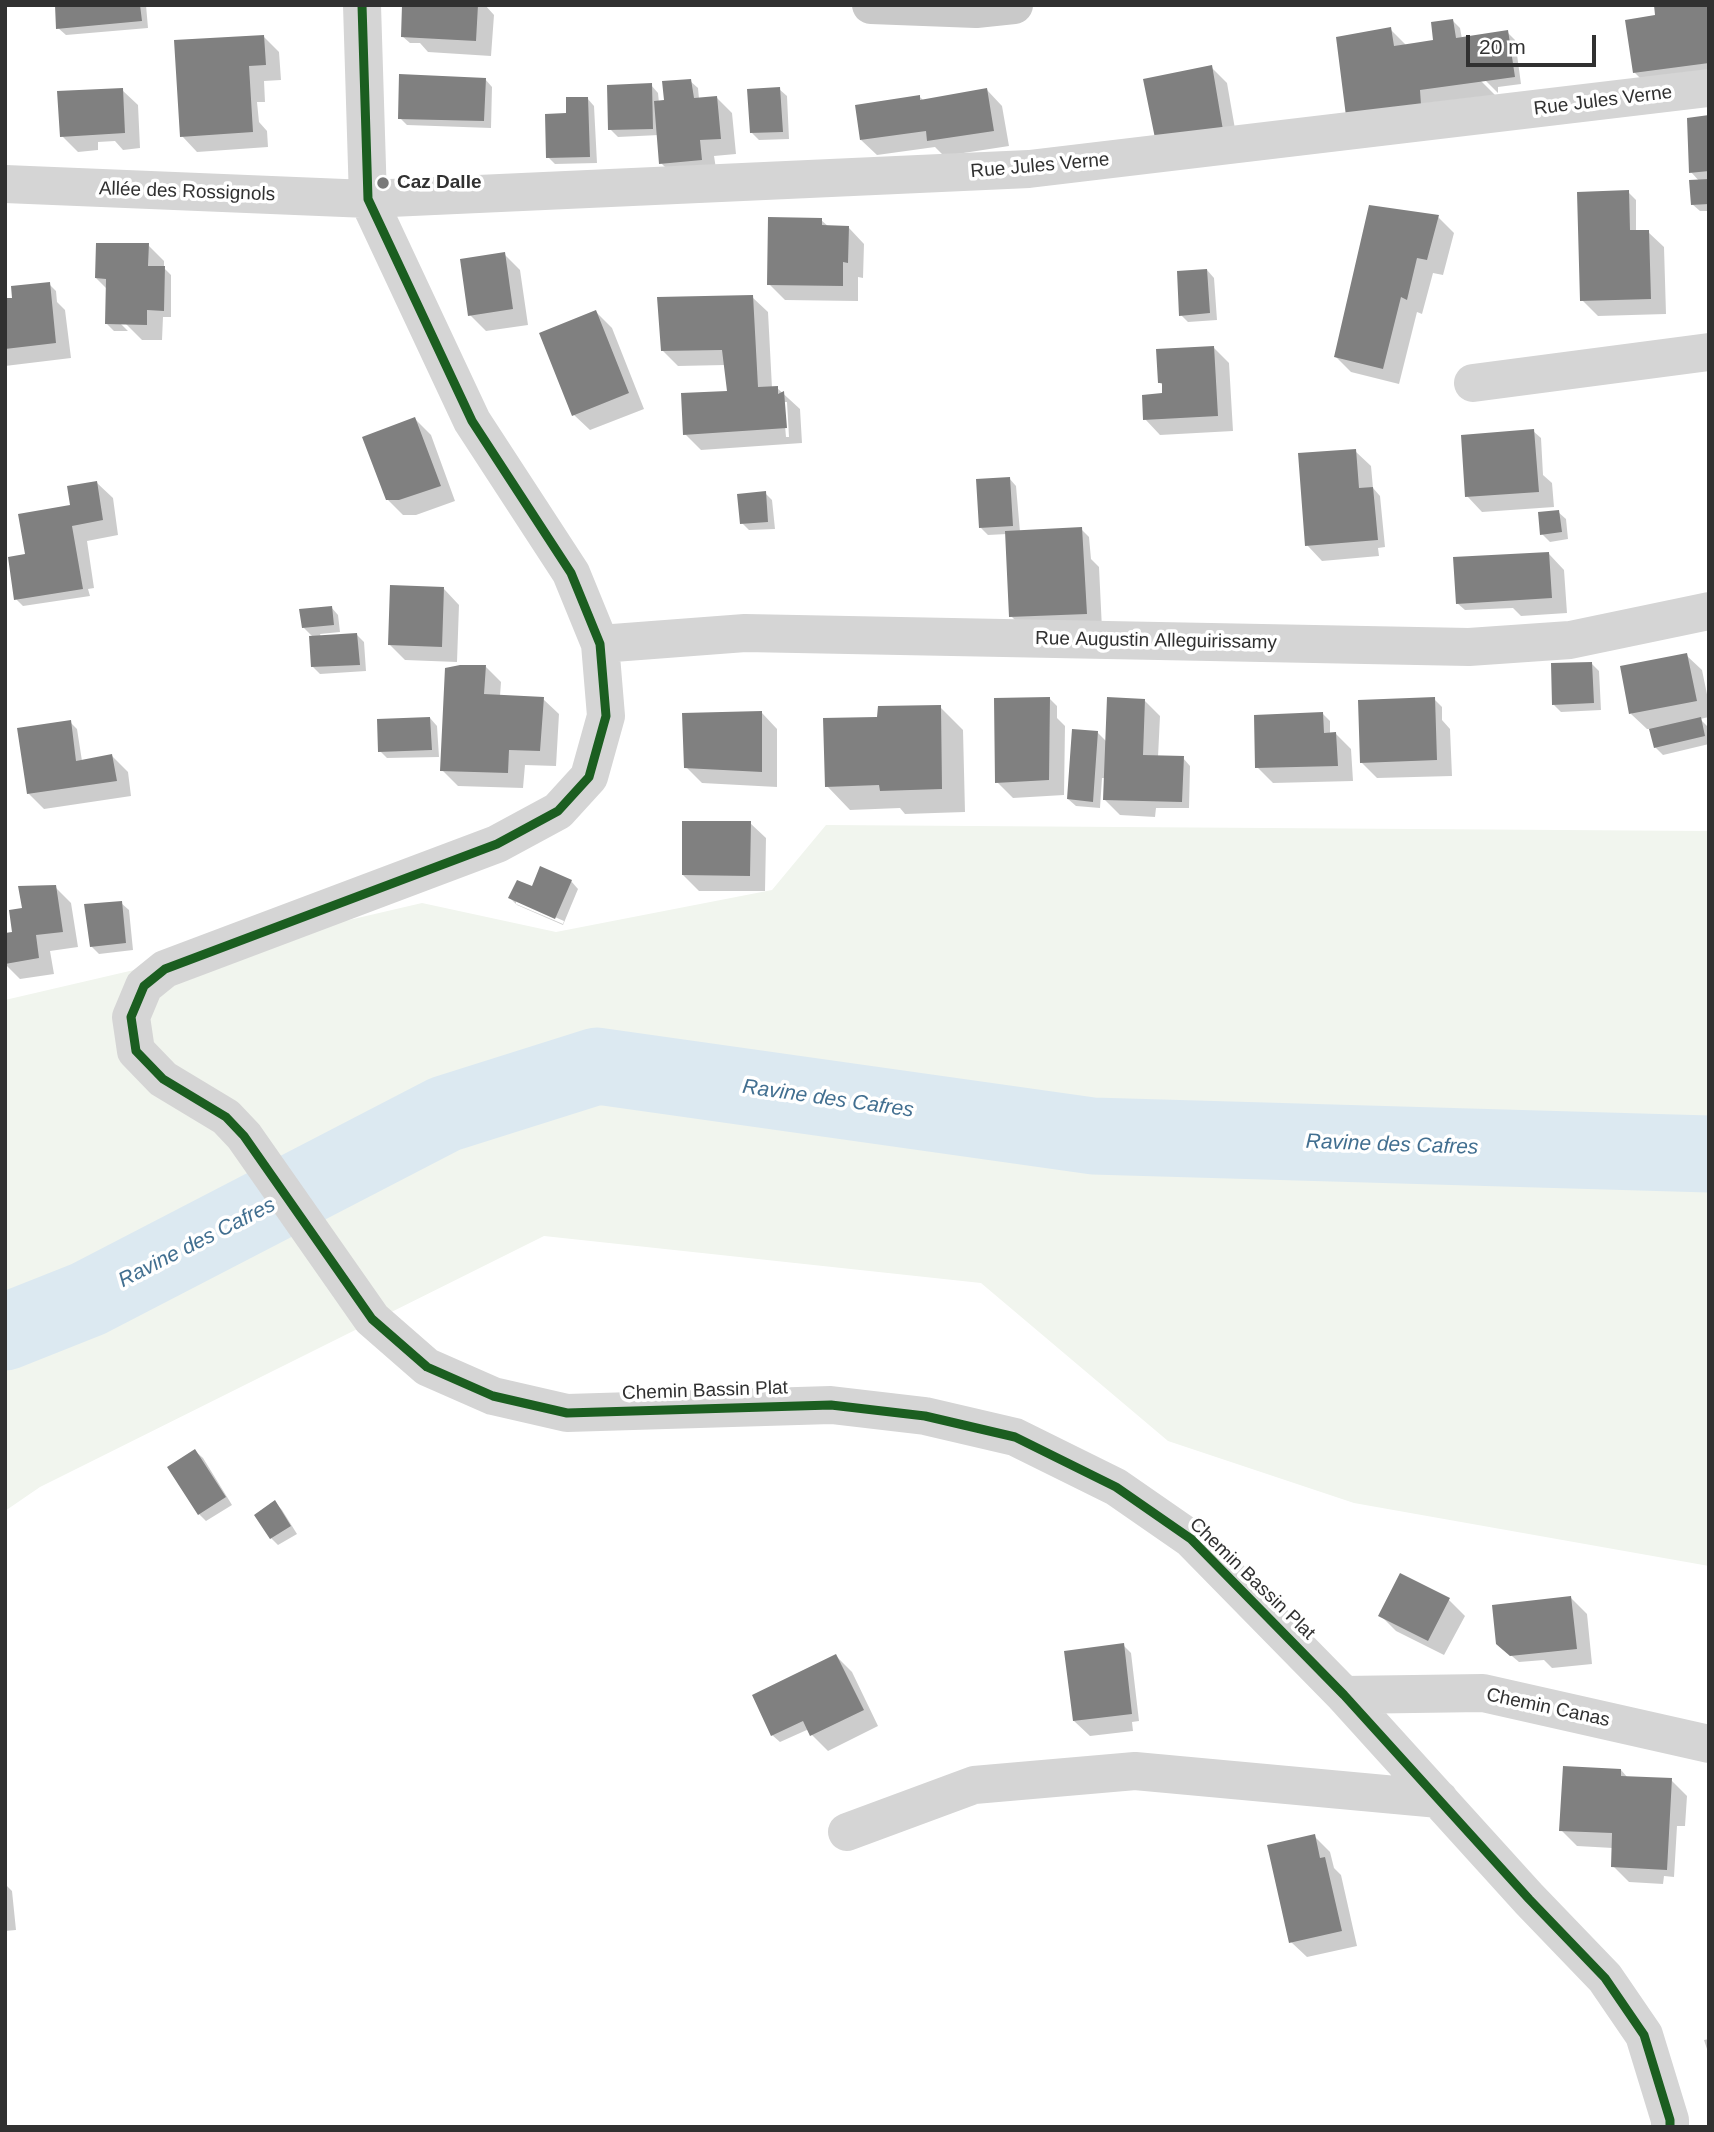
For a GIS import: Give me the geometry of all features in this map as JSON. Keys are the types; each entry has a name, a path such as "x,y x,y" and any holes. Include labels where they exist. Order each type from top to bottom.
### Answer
{"main road":[{"path":"871,5 976,9 1014,5"}],"street":[{"path":"362,5 368,199"},
{"name":"Rue Jules Verne","path":"368,199 1029,169 1709,88"},
{"name":"Allée des Rossignols","path":"5,184 368,199"},
{"name":"Chemin Bassin Plat","path":"368,199 472,421 571,573 600,644 606,716 589,776 558,811 497,844 165,969 144,986 131,1017 136,1051 163,1079 226,1117 244,1136 372,1319 427,1367 493,1396 566,1413 831,1405 925,1416 1014,1437 1116,1487 1191,1539 1344,1695 1529,1899 1605,1978 1644,2035 1670,2127"},
{"path":"1473,383 1709,352"},
{"name":"Rue Augustin Alleguirissamy","path":"600,644 745,633 1469,647 1570,640 1709,611"},
{"name":"Chemin Canas","path":"1344,1695 1483,1693 1709,1744"},
{"path":"847,1832 974,1785 1135,1772 1439,1799"}],"shaded area":[{"path":"826,825 1709,831 1709,1566 1354,1503 1168,1441 981,1283 544,1236 40,1487 5,1511 5,1000 422,903 556,932 772,890"}],"building":[{"path":"55,5 140,5 142,21 56,29"},
{"path":"402,5 478,5 476,41 401,37"},
{"path":"1654,5 1709,5 1709,63 1633,73 1625,20 1655,15"},
{"path":"1453,19 1456,38 1508,30 1515,77 1420,90 1421,105 1346,116 1336,37 1391,27 1394,46 1414,43 1433,40 1431,22"},
{"path":"264,35 266,65 249,66 253,132 180,137 174,40"},
{"path":"1212,65 1223,130 1156,143 1143,79"},
{"path":"399,74 486,78 484,121 398,119"},
{"path":"691,79 694,98 717,96 721,139 700,140 702,160 659,164 654,101 664,100 662,81"},
{"path":"652,83 653,129 608,130 607,85"},
{"path":"780,87 783,132 750,133 747,89"},
{"path":"123,88 125,133 60,137 57,91"},
{"path":"987,88 994,131 927,141 926,131 860,140 855,105 920,95 920,100"},
{"path":"566,97 588,97 590,157 546,158 545,114 566,113"},
{"path":"1709,115 1709,171 1689,173 1687,118"},
{"path":"1709,179 1709,204 1691,205 1689,180"},
{"path":"1629,190 1630,230 1649,230 1651,299 1580,301 1577,192"},
{"path":"1369,205 1439,215 1427,260 1417,258 1407,300 1401,297 1383,369 1334,357"},
{"path":"768,217 822,218 822,225 849,226 848,263 843,262 843,286 767,285"},
{"path":"96,243 149,243 148,266 165,266 164,311 147,310 147,325 105,324 106,279 95,278"},
{"path":"505,252 513,309 468,316 460,259"},
{"path":"1207,269 1210,313 1179,316 1177,271"},
{"path":"50,282 56,343 5,349 5,298 12,298 11,286"},
{"path":"753,295 758,387 778,386 778,394 784,391 787,428 683,435 681,393 727,391 722,350 661,351 657,297"},
{"path":"596,310 629,393 572,416 539,333"},
{"path":"1214,346 1218,416 1143,420 1142,395 1162,393 1162,383 1158,383 1156,349"},
{"path":"415,417 441,486 399,500 386,500 362,437"},
{"path":"1534,429 1539,492 1465,497 1461,435"},
{"path":"1356,449 1359,488 1373,487 1378,540 1305,546 1298,453"},
{"path":"1010,477 1013,526 979,528 976,479"},
{"path":"97,481 103,520 72,526 83,589 14,600 8,557 25,554 18,514 70,505 67,486"},
{"path":"766,491 768,522 740,524 737,494"},
{"path":"1559,510 1562,532 1540,535 1538,512"},
{"path":"1082,527 1087,614 1009,617 1005,531"},
{"path":"1549,552 1552,598 1456,604 1453,557"},
{"path":"390,585 444,587 442,647 388,645"},
{"path":"332,606 334,625 302,628 299,609"},
{"path":"357,633 360,665 311,667 309,636"},
{"path":"1687,653 1697,701 1629,714 1620,666"},
{"path":"1592,662 1594,703 1552,705 1551,663"},
{"path":"486,665 484,694 544,697 540,751 509,750 508,773 440,771 445,668"},
{"path":"1050,697 1049,780 995,783 994,698"},
{"path":"1107,697 1145,699 1143,755 1184,756 1182,802 1103,800"},
{"path":"1435,697 1437,760 1360,763 1358,700"},
{"path":"941,705 942,789 880,791 879,785 825,787 823,718 877,717 878,706"},
{"path":"762,711 762,772 684,768 682,713"},
{"path":"1323,712 1324,733 1336,732 1338,766 1255,768 1254,715"},
{"path":"430,717 432,750 378,752 377,719"},
{"path":"1701,717 1705,736 1654,748 1649,729"},
{"path":"71,720 76,761 112,754 117,781 27,794 17,728"},
{"path":"1072,729 1098,731 1093,802 1067,799"},
{"path":"682,821 751,821 750,876 682,875"},
{"path":"540,866 572,880 555,919 508,898 517,880 532,886"},
{"path":"56,885 63,932 36,935 39,958 5,964 5,933 12,932 9,910 22,908 18,886"},
{"path":"122,901 126,943 90,947 84,904"},
{"path":"195,1449 226,1497 198,1515 167,1467"},
{"path":"275,1500 291,1526 270,1539 254,1515"},
{"path":"1400,1573 1450,1598 1428,1641 1378,1616"},
{"path":"1571,1596 1577,1649 1510,1656 1496,1644 1492,1605"},
{"path":"1124,1643 1132,1714 1073,1721 1064,1651"},
{"path":"836,1654 864,1710 810,1736 803,1721 771,1736 752,1695"},
{"path":"1563,1766 1621,1769 1621,1776 1672,1778 1667,1870 1611,1867 1612,1833 1559,1831"},
{"path":"1315,1834 1320,1858 1325,1857 1342,1931 1289,1943 1267,1845"}],"waterway":[{"name":"Ravine des Cafres","path":"5,1332 88,1299 445,1114 597,1066 1093,1136 1709,1154"}],"cycle path":[{"path":"362,5 368,199 472,421 571,573 600,644 606,716 589,777 558,811 497,844 165,969 144,986 131,1017 136,1051 163,1079 226,1117 244,1136 372,1319 427,1367 493,1396 567,1413 831,1405 925,1416 1015,1437 1116,1487 1191,1539 1344,1695 1529,1899 1605,1978 1644,2035 1670,2127"}],"place":[{"name":"Caz Dalle","path":"383,183"}]}
